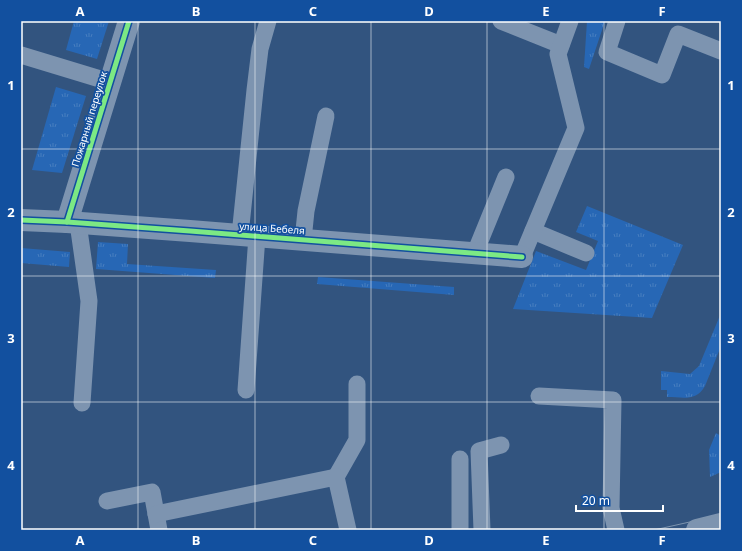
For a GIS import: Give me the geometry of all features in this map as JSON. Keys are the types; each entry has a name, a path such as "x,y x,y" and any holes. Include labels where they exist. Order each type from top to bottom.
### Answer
{"street":[{"name":"Пожарный переулок","path":"72,222 110,82 129,21"},
{"name":"улица Бебеля","path":"21,220 72,222 522,257"},
{"path":"697,530 721,524"}],"lane":[{"path":"246,390 248,235 254,90 260,49 268,21"},
{"path":"501,21 561,45"},
{"path":"522,257 576,128 558,54 570,21"},
{"path":"617,21 607,52 662,75 678,34 721,51"},
{"path":"21,55 110,82"},
{"path":"303,240 306,211 326,116"},
{"path":"476,253 506,177"},
{"path":"72,222 89,301 82,403"},
{"path":"533,231 586,253"},
{"path":"348,530 336,477 357,440 357,384"},
{"path":"539,396 612,400 610,508 616,530"},
{"path":"482,530 479,451 501,445"},
{"path":"460,460 460,530"},
{"path":"107,501 152,492 158,522 336,477"}],"green space":[{"path":"74,21 109,21 97,59 66,50"},
{"path":"587,21 605,21 589,69 584,67"},
{"path":"56,87 86,96 62,173 32,170"},
{"path":"587,206 683,245 652,318 513,309 536,251 586,270 598,241 576,232"},
{"path":"98,242 128,244 127,264 216,270 215,278 96,269"},
{"path":"21,248 70,252 69,267 21,263"},
{"path":"318,277 454,287 454,295 317,284"},
{"path":"721,313 721,346 705,386 693,397 667,397 667,390 661,390 661,371 690,374 699,366"},
{"path":"716,433 721,436 721,472 710,477 709,450"}],"tram line":[{"path":"654,530 721,515"}],"cycle path":[{"path":"67,222 129,21"},
{"path":"21,220 190,231 522,257"}]}
